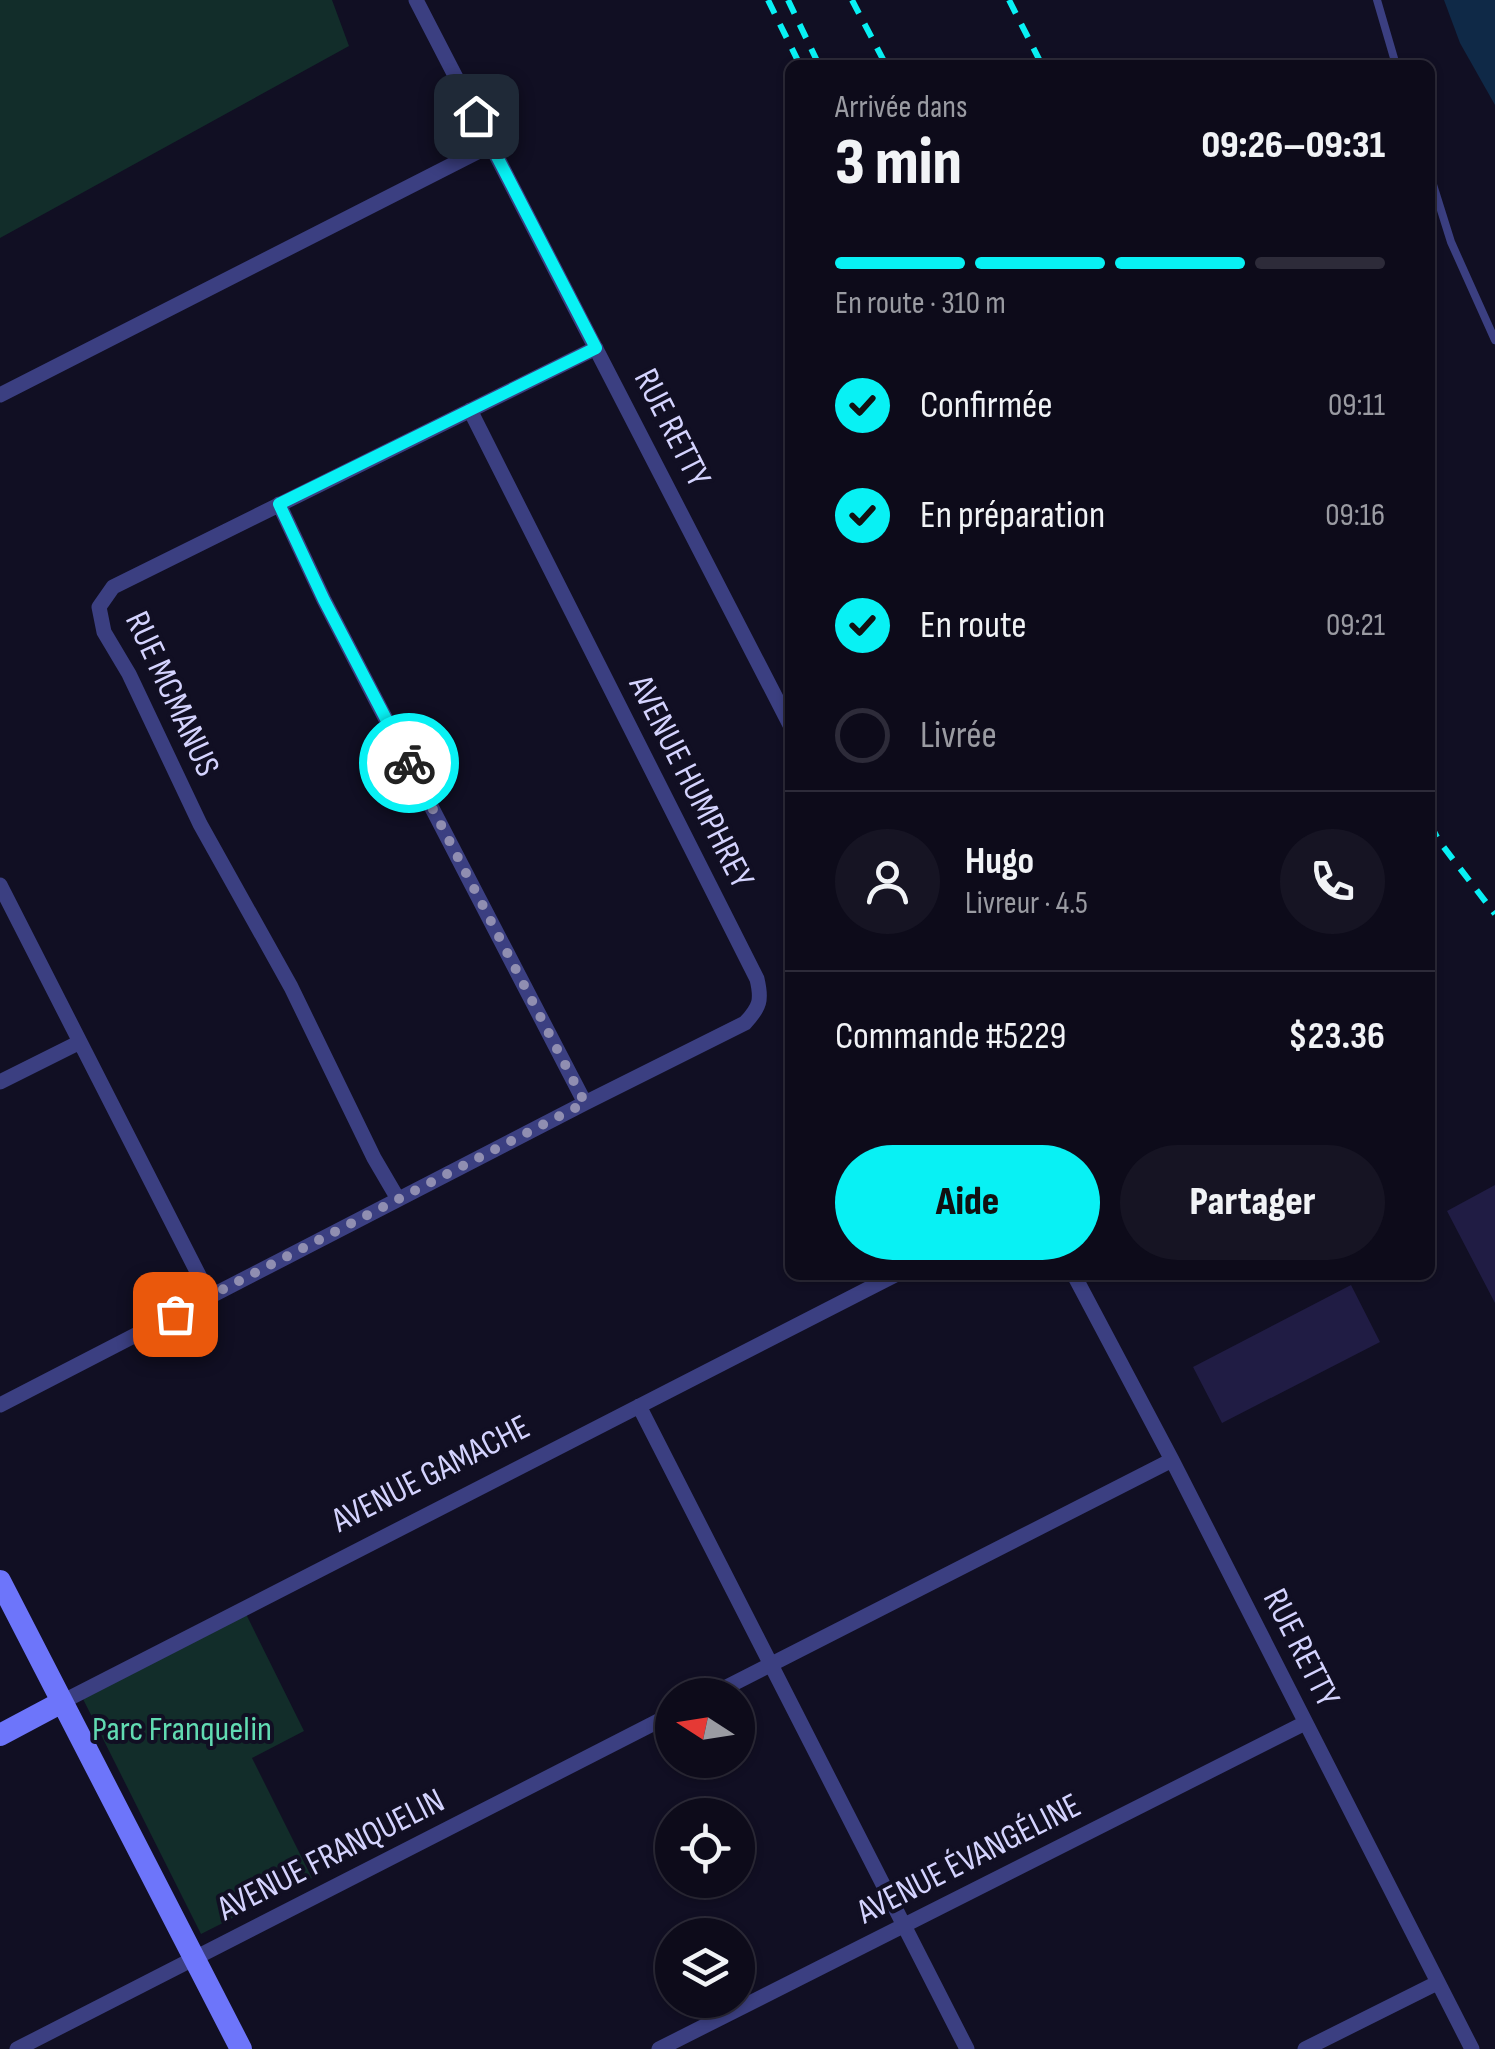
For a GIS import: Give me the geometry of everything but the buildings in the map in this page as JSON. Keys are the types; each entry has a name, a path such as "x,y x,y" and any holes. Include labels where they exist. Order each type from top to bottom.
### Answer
{"street":[{"name":"RUE RETTY","path":"416,0 785,715"},
{"path":"0,395 491,145"},
{"name":"RUE MCMANUS","path":"398,1199 291,988 200,824 129,674 104,632 99,607 113,587 596,348"},
{"name":"AVENUE HUMPHREY","path":"0,1405 745,1023 754,1014 761,998 757,979 470,410"},
{"path":"279,504 324,600 585,1103"},
{"path":"0,886 210,1296"},
{"path":"0,1082 80,1042"},
{"name":"AVENUE GAMACHE","path":"0,1735 885,1280"},
{"name":"RUE RETTY","path":"1077,1280 1472,2049"},
{"path":"639,1406 967,2049"},
{"path":"743,1678 1172,1460"},
{"path":"0,1581 241,2049"},
{"name":"AVENUE FRANQUELIN","path":"17,2049 655,1723"},
{"name":"AVENUE ÉVANGÉLINE","path":"660,2049 1305,1723"},
{"path":"1305,2049 1436,1982"}],"lane":[{"path":"1377,0 1395,60"},
{"path":"1435,192 1450,242 1495,340"}],"green space":[{"path":"0,0 332,0 349,46 0,238"},
{"name":"Parc Franquelin","path":"246,1614 304,1731 252,1758 312,1878 201,1934 82,1697"}],"water":[{"path":"1444,0 1495,0 1495,105 1460,43"}],"railway":[{"path":"768,0 798,60"},
{"path":"788,0 817,60"},
{"path":"852,0 883,60"},
{"path":"1009,0 1039,60"},
{"path":"1435,833 1495,914"}],"way so far":[{"path":"175,1314 585,1103 409,763"}],"route":[{"path":"409,763 279,504 596,348 476,116"}]}
